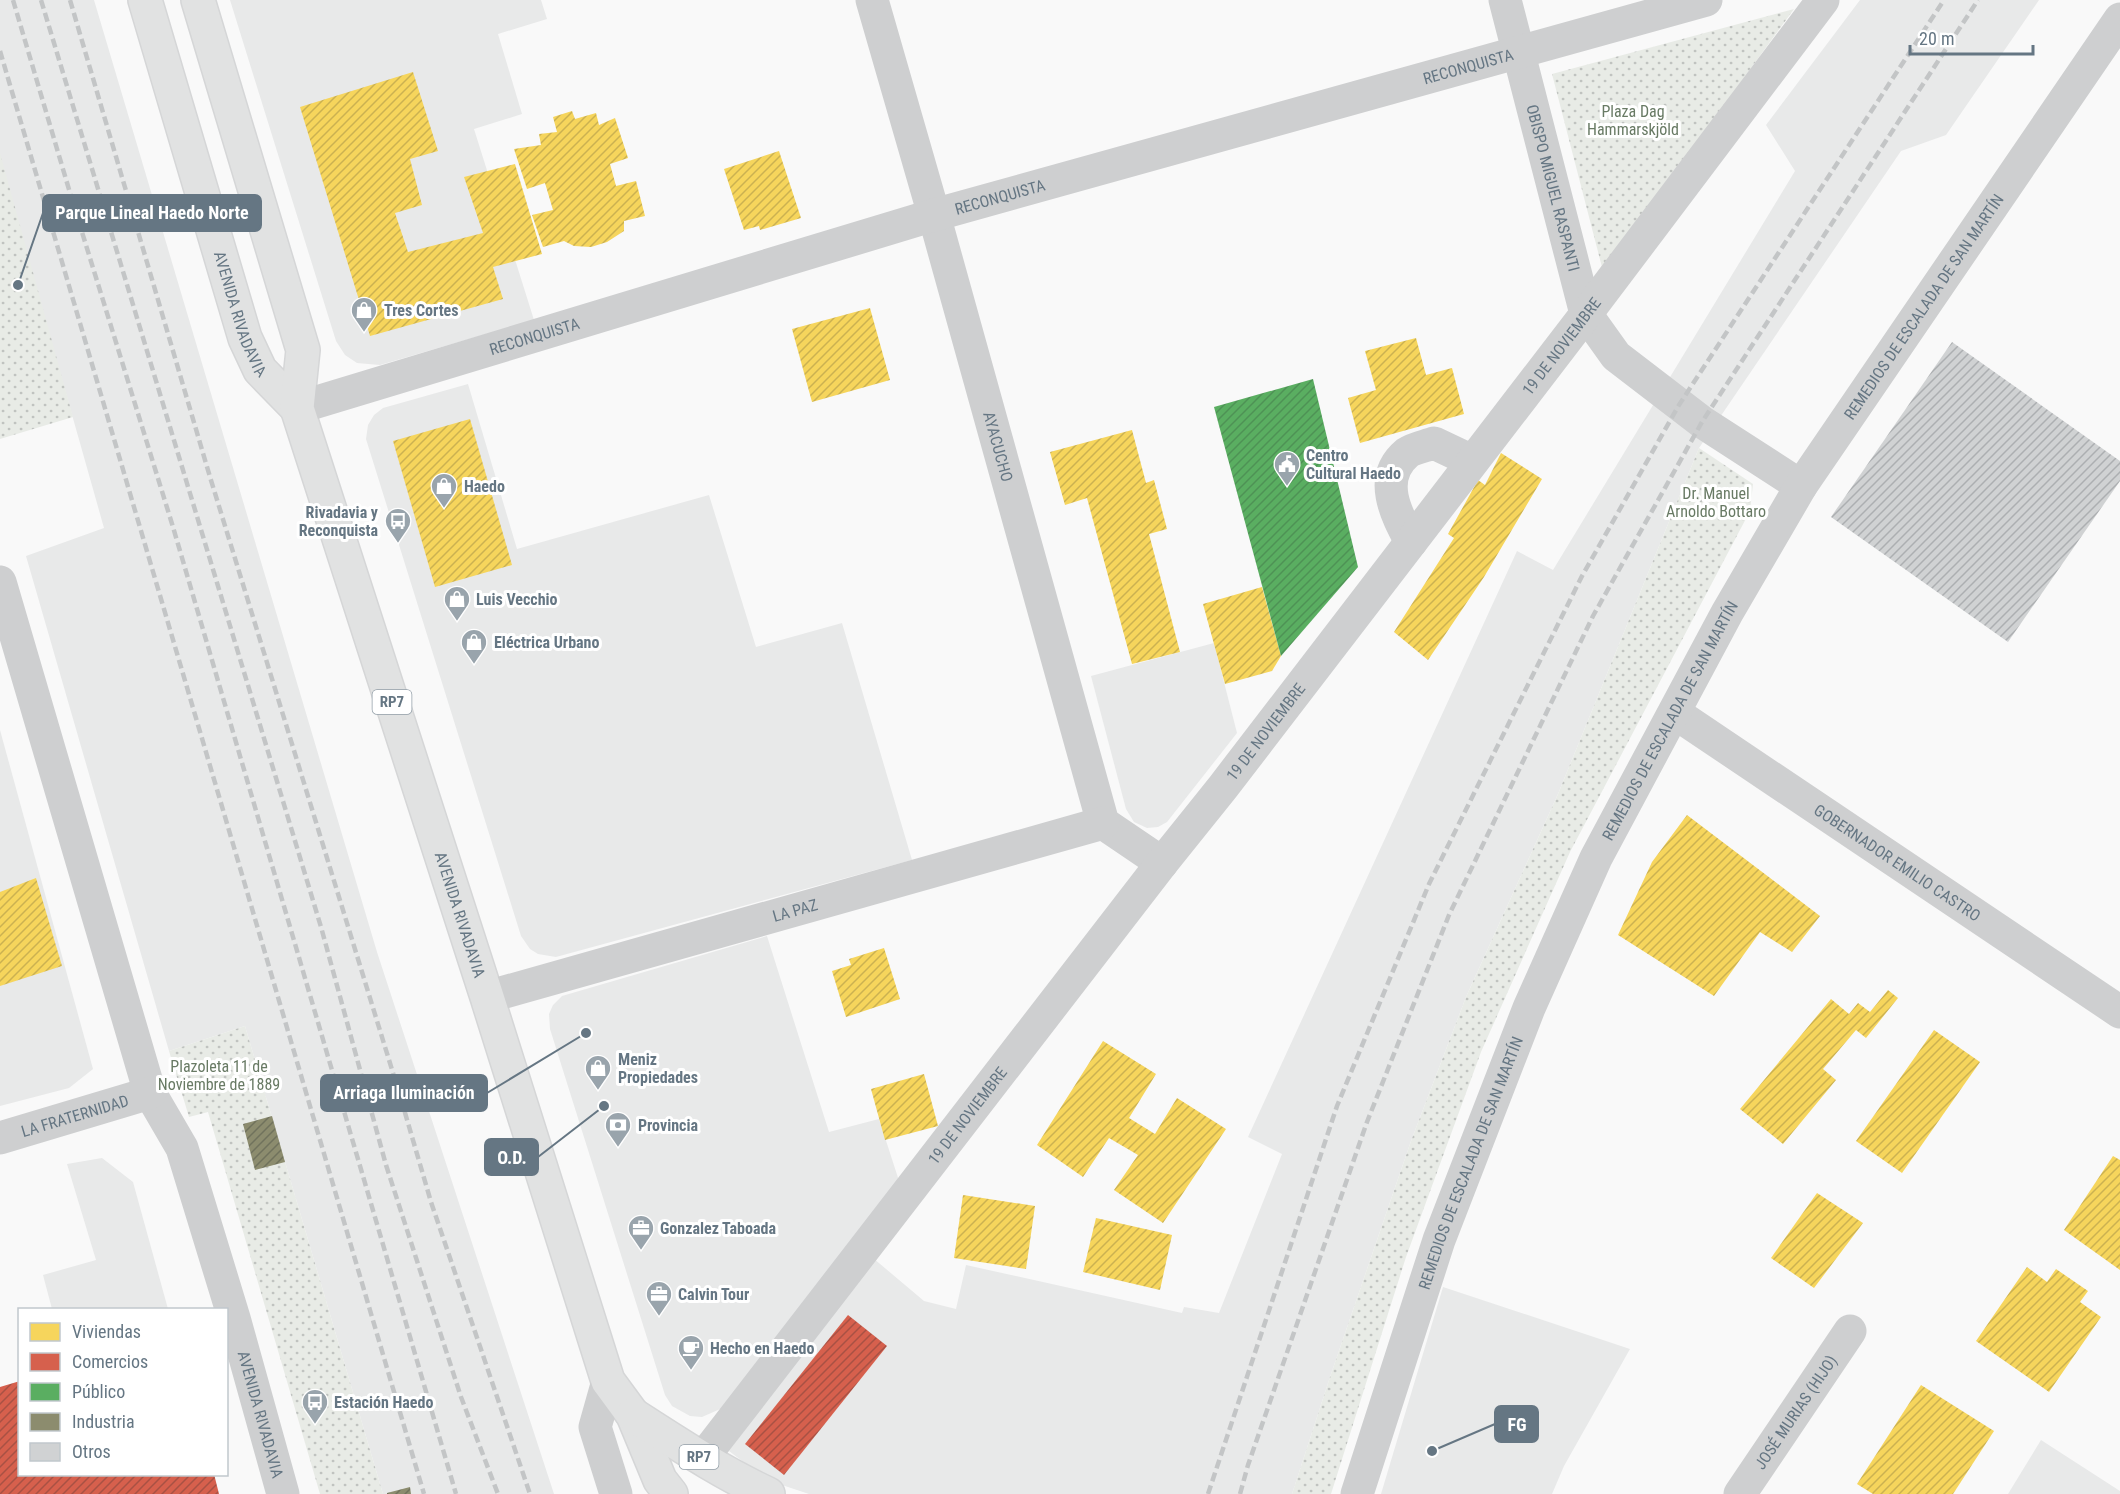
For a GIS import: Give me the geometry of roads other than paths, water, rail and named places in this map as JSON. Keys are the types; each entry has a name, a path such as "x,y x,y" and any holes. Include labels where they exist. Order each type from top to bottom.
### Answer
{"main road":[{"name":"AVENIDA RIVADAVIA","path":"145,0 245,338 260,370 297,408"},
{"name":"AVENIDA RIVADAVIA","path":"198,0 303,350 297,408 608,1381 633,1415 660,1480 671,1494"},
{"name":"AVENIDA RIVADAVIA","path":"633,1415 702,1459 768,1494"}],"street":[{"name":"AYACUCHO","path":"872,0 1103,824"},
{"name":"OBISPO MIGUEL RASPANTI","path":"1505,0 1586,314 1617,356 1702,422 1801,486"},
{"name":"RECONQUISTA","path":"297,408 934,215 1706,0"},
{"name":"19 DE NOVIEMBRE","path":"702,1459 1223,787 1586,314 1823,0"},
{"name":"REMEDIOS DE ESCALADA DE SAN MARTÍN","path":"1357,1494 1439,1240 1529,1008 1596,858 1727,614 1801,486 2120,19"},
{"path":"1411,542 1398,519 1390,489 1394,470 1408,452 1434,443 1472,461"},
{"name":"AVENIDA RIVADAVIA","path":"0,582 150,1093 186,1159 231,1306 283,1494"},
{"name":"GOBERNADOR EMILIO CASTRO","path":"1675,713 2120,1012"},
{"path":"1103,824 1162,863"},
{"name":"LA PAZ","path":"487,997 1103,824"},
{"name":"LA FRATERNIDAD","path":"0,1138 150,1093"},
{"name":"JOSÉ MURIAS (HIJO)","path":"1740,1494 1850,1331"},
{"path":"608,1381 595,1427 616,1494"},
{"path":"633,1415 631,1440 649,1494"}],"railway":[{"path":"13,0 173,527 456,1494"},
{"path":"41,0 321,927 386,1165 461,1397 498,1494"},
{"path":"70,0 210,477 431,1202 530,1494"},
{"path":"1208,1494 1337,1106 1429,884 1582,576 1679,405 1944,0"},
{"path":"1240,1494 1367,1122 1449,915 1593,616 1702,422 1978,0"},
{"path":"0,51 424,1494"}],"place":[{"name":"Parque Lineal Haedo Norte","path":"18,285"},
{"name":"Tres Cortes","path":"364,333"},
{"name":"Centro Cultural Haedo","path":"1287,487"},
{"name":"Haedo","path":"444,509"},
{"name":"Rivadavia y Reconquista","path":"398,544"},
{"name":"Luis Vecchio","path":"457,622"},
{"name":"Eléctrica Urbano","path":"474,665"},
{"name":"Arriaga Iluminación","path":"586,1033"},
{"name":"Meniz Propiedades","path":"598,1091"},
{"name":"O.D.","path":"604,1106"},
{"name":"Provincia","path":"618,1148"},
{"name":"Gonzalez Taboada","path":"641,1251"},
{"name":"Calvin Tour","path":"659,1317"},
{"name":"Hecho en Haedo","path":"691,1371"},
{"name":"Estación Haedo","path":"315,1425"},
{"name":"FG","path":"1432,1451"}],"park label":[{"name":"Plaza Dag Hammarskjöld","path":"1633,120"},
{"name":"Dr. Manuel Arnoldo Bottaro","path":"1716,502"},
{"name":"Plazoleta 11 de Noviembre de 1889","path":"219,1075"}]}
